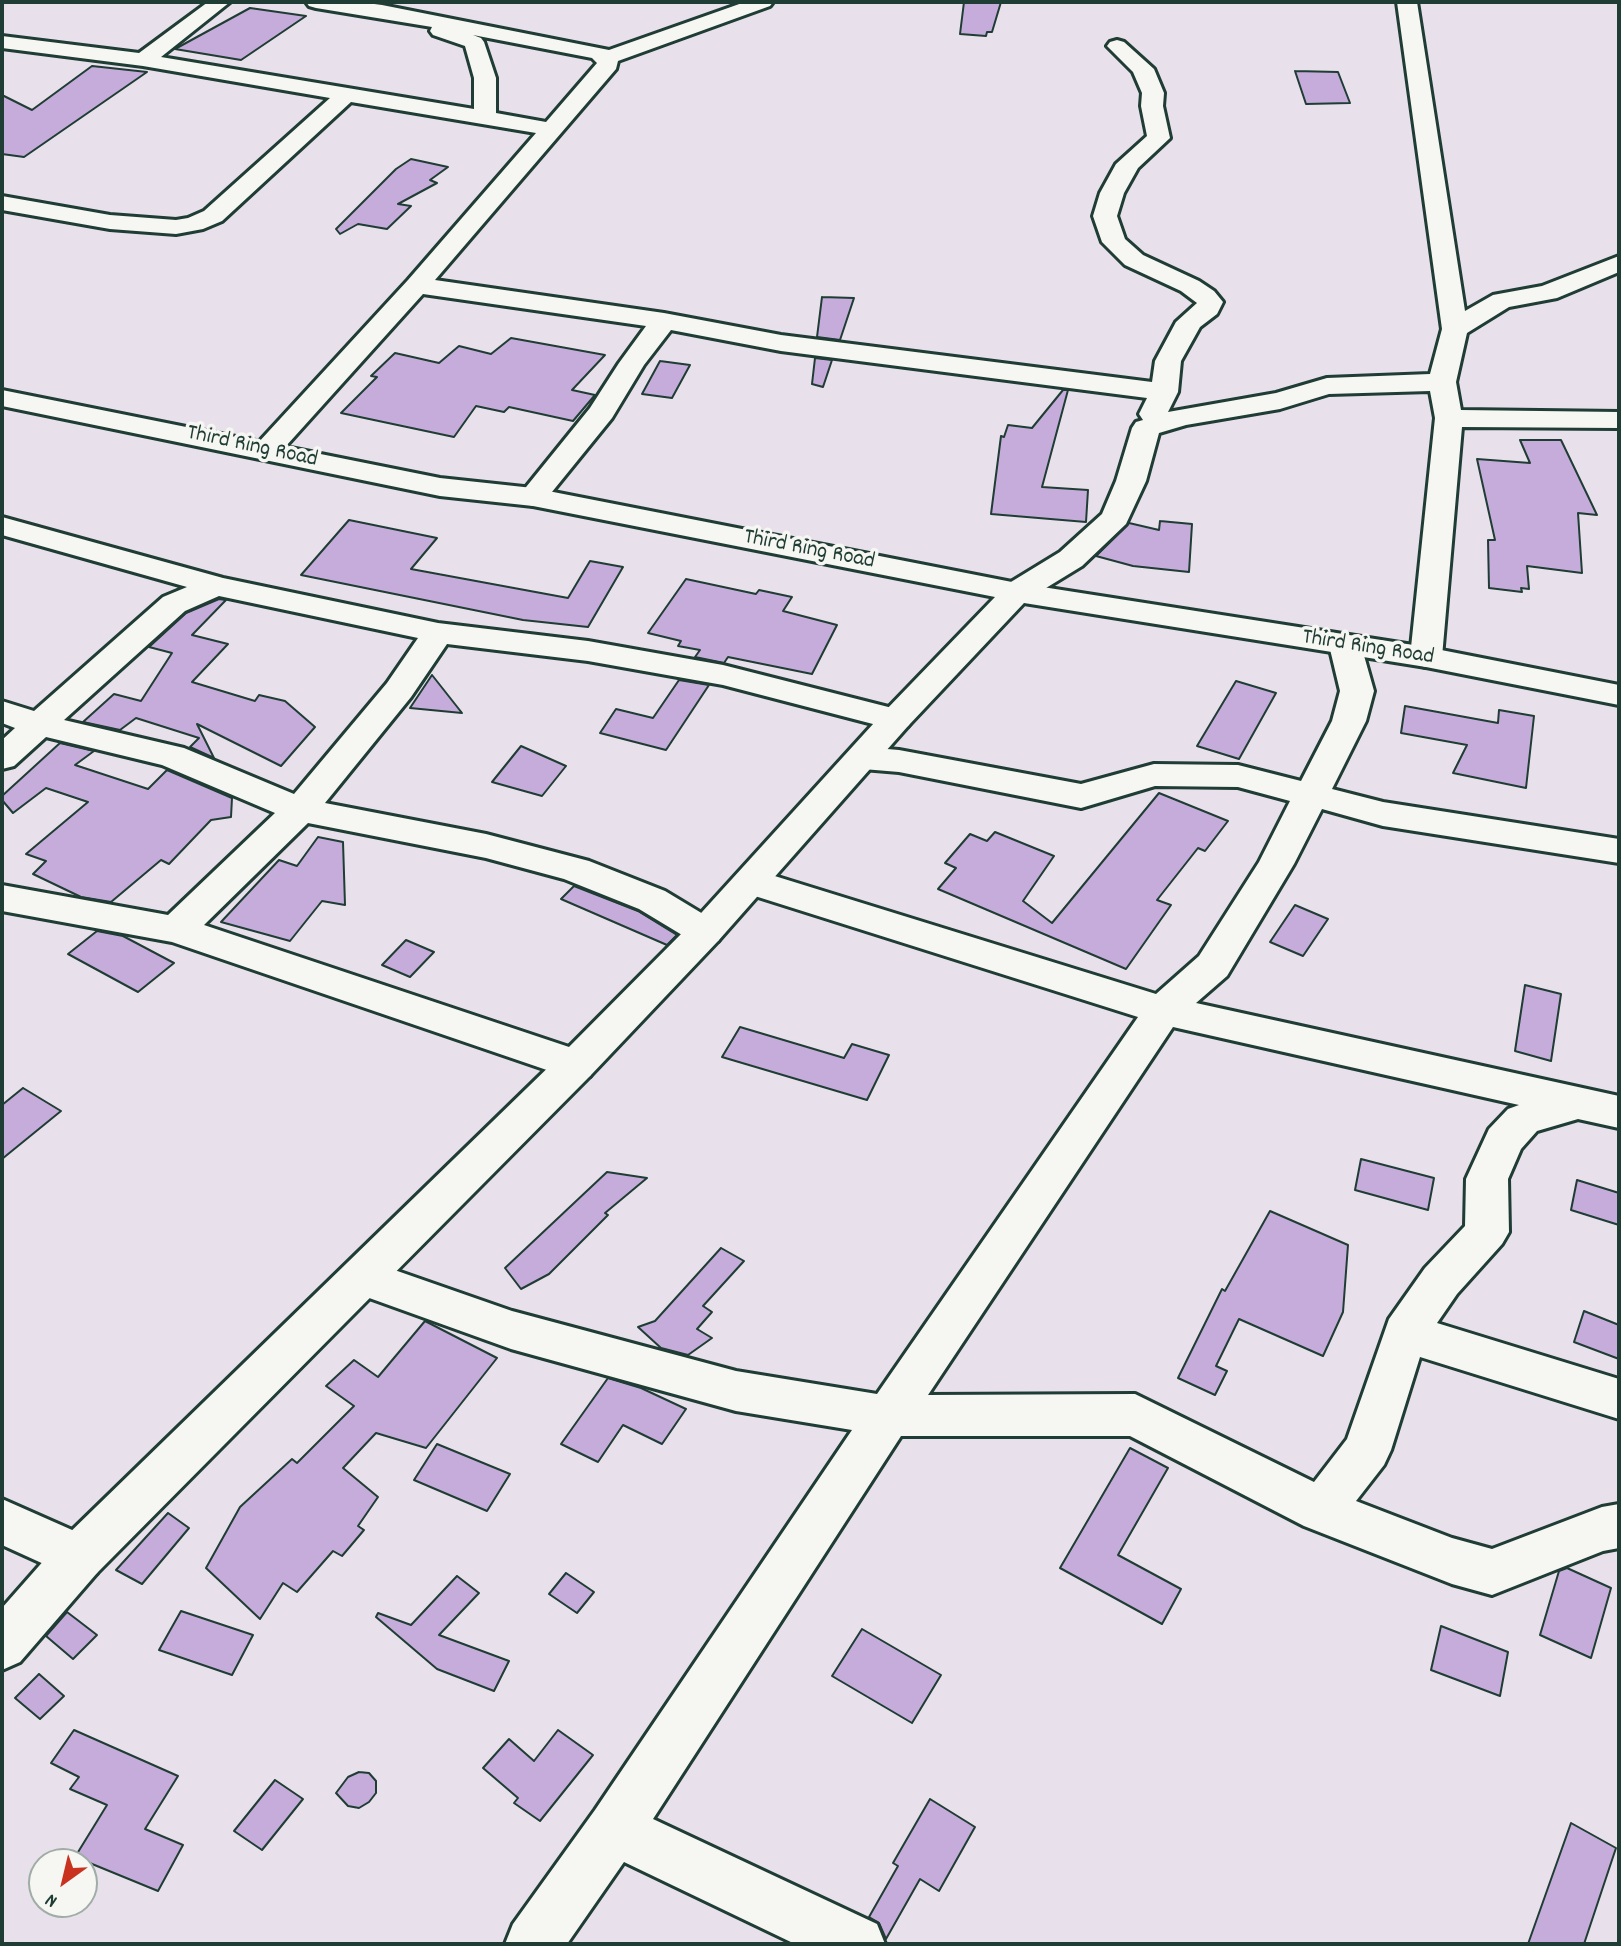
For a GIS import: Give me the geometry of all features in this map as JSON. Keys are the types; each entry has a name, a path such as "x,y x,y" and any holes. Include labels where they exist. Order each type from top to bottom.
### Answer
{"street":[{"path":"143,60 220,2"},
{"path":"316,2 382,11 598,53 607,58 763,2"},
{"path":"1407,2 1455,329 1442,382 1449,418 1426,657"},
{"path":"382,11 474,42 485,78 485,118"},
{"path":"2,42 143,60 550,129"},
{"path":"2,1645 79,1557 576,1065 705,932 752,883 896,719 1017,592 1071,559 1115,518 1131,481 1142,435 1164,392 1168,361 1189,322 1208,309 1210,302 1190,286 1134,260 1114,242 1105,216 1112,193 1128,164 1158,138 1152,106 1153,93 1143,69 1117,47"},
{"path":"267,450 417,285 607,64 607,58"},
{"path":"2,204 110,222 176,226 194,224 213,216 347,93"},
{"path":"1548,293 1619,263"},
{"path":"417,285 664,321 781,343 1164,392"},
{"path":"1455,329 1502,300 1619,285"},
{"path":"533,497 602,412 632,363 664,321"},
{"path":"1146,428 1182,417 1280,401 1327,386 1442,382"},
{"name":"Third Ring Road","path":"2,397 440,487 533,497 1017,592 1426,657 1619,695"},
{"path":"1449,418 1619,420"},
{"path":"2,526 216,586 438,633 588,651 723,674 896,719"},
{"path":"170,571 174,604"},
{"path":"2,758 174,604 216,586"},
{"path":"176,930 300,810 399,690 438,633"},
{"path":"533,1944 614,1829 888,1416 1163,1010 1213,966 1276,864 1349,721 1357,691 1345,645"},
{"path":"2,712 39,725 172,756 300,810 486,846 576,870 652,900 705,932"},
{"path":"863,758 899,761 1081,796 1154,775 1238,776 1383,814 1619,851"},
{"path":"752,883 1163,1010 1619,1112"},
{"path":"2,898 176,930 576,1065"},
{"path":"1321,1510 1367,1450 1405,1333 1441,1281 1488,1232 1487,1179 1504,1140 1523,1120 1575,1104"},
{"path":"363,1277 511,1330 736,1391 888,1416 1135,1415 1321,1510 1452,1561 1492,1572 1602,1529 1619,1526"},
{"path":"1405,1333 1619,1399"},
{"path":"2,1521 79,1557"},
{"path":"614,1829 858,1944"}],"building":[{"path":"964,2 1001,2 992,32 987,32 986,36 960,34"},
{"path":"250,8 306,16 241,60 175,49"},
{"path":"92,66 147,72 24,157 2,154 2,95 32,110"},
{"path":"1295,71 1338,72 1350,103 1306,104"},
{"path":"411,159 448,167 430,180 437,183 398,204 411,206 387,229 358,224 340,234 336,229 396,169"},
{"path":"822,297 854,298 840,340 817,337"},
{"path":"511,338 605,355 572,390 595,395 573,421 509,407 504,412 476,406 454,437 341,413 377,377 371,376 395,353 439,363 459,346 491,354"},
{"path":"815,358 832,360 823,387 812,384"},
{"path":"660,361 690,365 672,398 642,394"},
{"path":"1063,390 1068,390 1042,487 1088,490 1086,522 991,514 1001,436 1004,437 1008,425 1032,428"},
{"path":"1520,440 1561,440 1597,515 1578,513 1582,573 1527,566 1529,589 1521,588 1522,592 1489,588 1488,540 1495,540 1477,459 1530,463"},
{"path":"349,520 437,538 411,569 568,598 590,561 623,567 588,627 523,620 301,575"},
{"path":"1160,521 1192,524 1189,572 1133,566 1096,556 1129,523 1159,530"},
{"path":"686,579 756,594 759,590 792,597 783,611 837,625 812,674 728,657 724,663 695,657 700,650 678,646 681,641 648,633"},
{"path":"219,599 226,600 192,635 228,644 192,682 255,701 259,695 285,701 315,727 281,766 197,724 214,758 190,747 199,738 136,718 120,730 83,722 114,694 141,701 172,653 149,647 186,613"},
{"path":"432,675 462,713 410,708"},
{"path":"679,680 709,685 666,750 600,733 616,709 653,718"},
{"path":"1236,681 1276,693 1239,759 1197,746"},
{"path":"1405,706 1498,723 1499,710 1534,716 1526,788 1453,773 1467,745 1401,733"},
{"path":"60,743 94,751 75,765 148,789 167,770 232,798 231,817 211,820 169,864 161,860 111,902 81,897 33,874 46,861 26,854 88,802 46,788 13,813 2,800 2,796"},
{"path":"521,746 566,766 542,796 492,782"},
{"path":"1159,793 1228,821 1205,851 1198,848 1157,900 1171,905 1126,969 938,889 956,868 945,863 970,834 987,841 995,832 1054,856 1023,901 1052,923"},
{"path":"318,837 343,842 345,905 322,901 290,941 221,922 279,860 297,866"},
{"path":"574,886 638,911 677,935 667,945 561,899"},
{"path":"1295,905 1328,919 1303,956 1270,942"},
{"path":"97,931 123,936 174,963 138,992 68,954"},
{"path":"406,940 434,952 410,977 382,965"},
{"path":"1525,985 1561,994 1551,1061 1515,1051"},
{"path":"740,1027 844,1058 852,1044 889,1055 867,1100 722,1057"},
{"path":"23,1088 61,1111 2,1159 2,1105"},
{"path":"1361,1159 1434,1178 1428,1210 1355,1190"},
{"path":"607,1172 647,1178 605,1213 608,1215 549,1274 521,1289 505,1268"},
{"path":"1577,1180 1619,1193 1619,1225 1571,1210"},
{"path":"1270,1211 1348,1245 1343,1312 1323,1356 1239,1319 1216,1366 1227,1371 1215,1395 1178,1378 1222,1289 1225,1291"},
{"path":"721,1248 744,1261 703,1306 712,1312 697,1329 712,1338 688,1355 661,1348 638,1327 655,1321"},
{"path":"1584,1311 1619,1325 1619,1359 1574,1342"},
{"path":"425,1321 497,1358 426,1448 376,1433 343,1468 378,1497 358,1526 364,1530 342,1556 333,1551 297,1592 283,1583 260,1619 206,1568 240,1507 292,1459 297,1463 354,1406 326,1386 354,1360 378,1377"},
{"path":"608,1378 641,1388 686,1409 662,1444 623,1425 598,1462 561,1444"},
{"path":"437,1444 510,1474 487,1511 414,1480"},
{"path":"1130,1448 1168,1468 1118,1555 1181,1589 1162,1624 1060,1568"},
{"path":"168,1513 189,1528 142,1584 116,1570"},
{"path":"1567,1568 1611,1588 1591,1658 1540,1635 1559,1571"},
{"path":"566,1573 594,1592 577,1613 549,1594"},
{"path":"457,1576 479,1593 439,1635 509,1661 494,1691 437,1669 376,1617 378,1613 411,1625"},
{"path":"181,1611 253,1635 232,1675 159,1650"},
{"path":"67,1612 97,1635 73,1659 46,1636"},
{"path":"1441,1626 1508,1652 1500,1696 1431,1670"},
{"path":"862,1629 941,1675 912,1723 832,1676"},
{"path":"39,1674 64,1696 40,1719 15,1698"},
{"path":"74,1730 178,1776 145,1829 183,1845 158,1891 98,1866 98,1848 81,1848 107,1805 70,1789 79,1777 51,1763"},
{"path":"558,1730 593,1755 540,1821 514,1803 518,1798 483,1768 509,1739 534,1761"},
{"path":"359,1772 369,1773 376,1781 376,1793 369,1802 359,1808 348,1806 336,1793 348,1777"},
{"path":"275,1780 303,1799 262,1850 234,1831"},
{"path":"930,1799 975,1827 939,1891 920,1879 886,1939 879,1923 869,1917 898,1866 893,1863"},
{"path":"1571,1823 1616,1848 1584,1944 1528,1944"}]}
